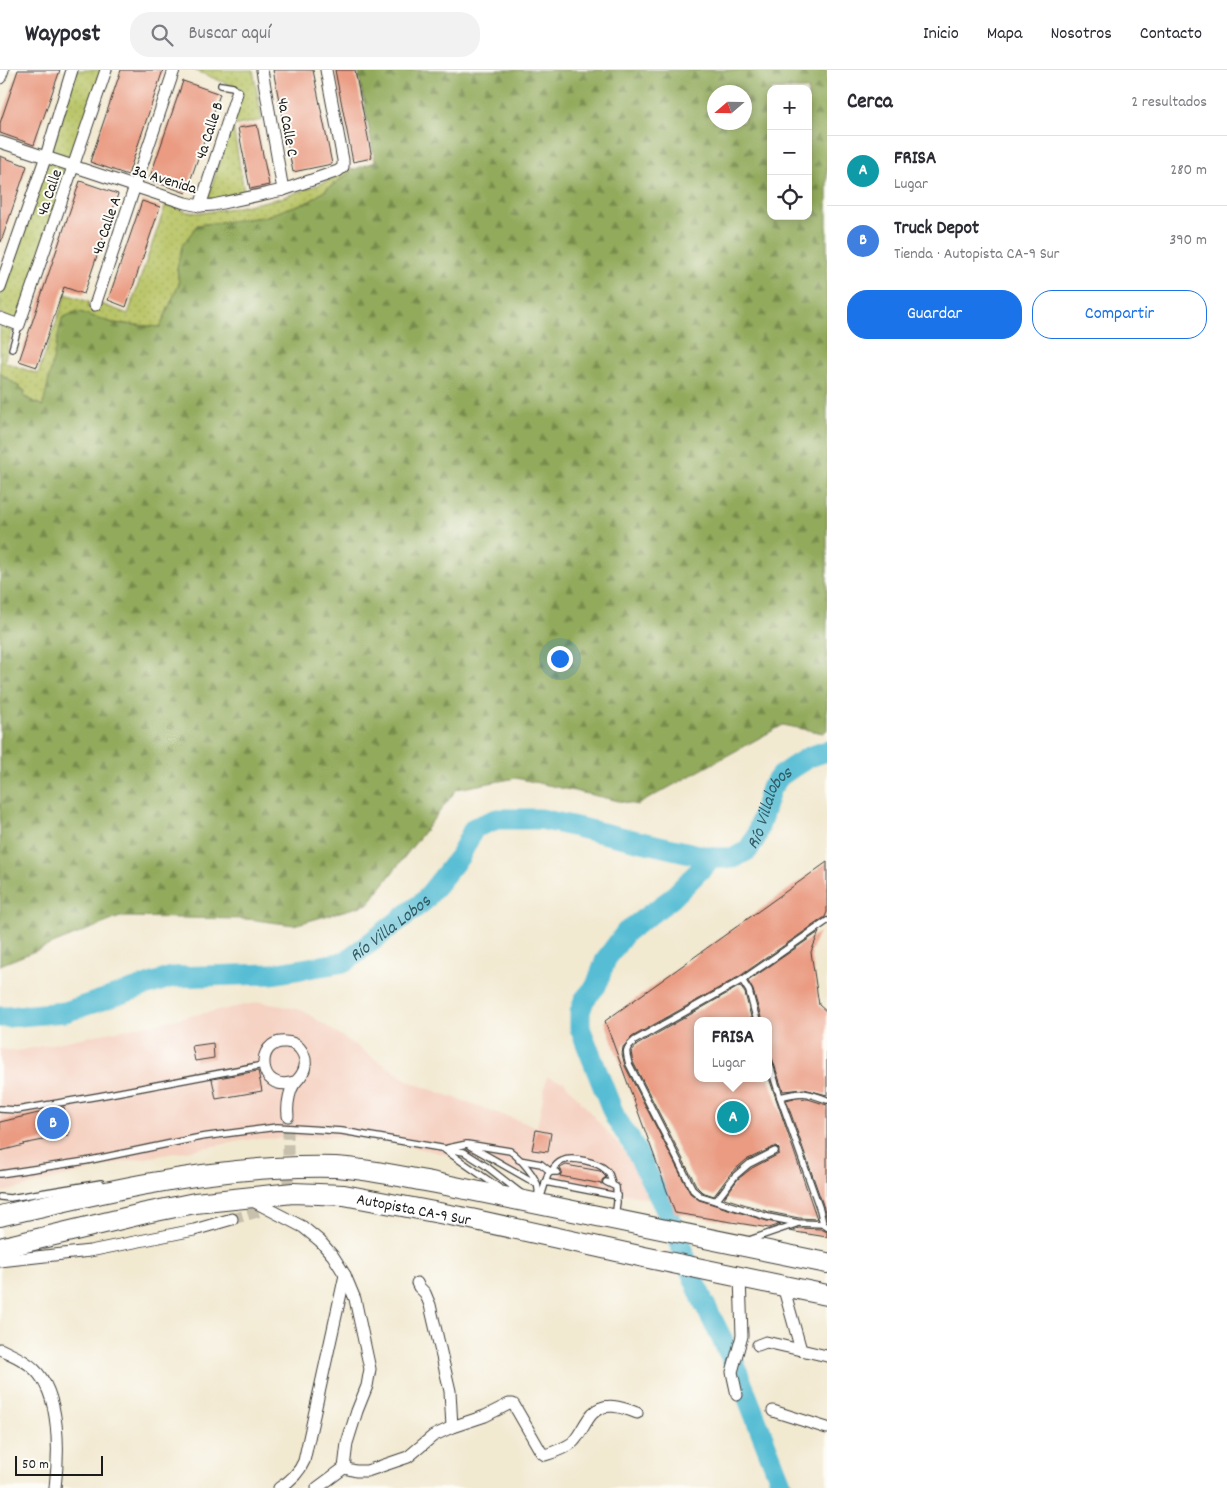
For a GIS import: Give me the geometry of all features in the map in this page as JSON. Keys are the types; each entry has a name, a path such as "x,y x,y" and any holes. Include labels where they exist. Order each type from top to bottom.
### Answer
{"highway":[{"name":"Autopista CA-9 Sur","path":"0,1216 138,1182 235,1170 334,1167 375,1171 532,1199 827,1263"},
{"name":"Autopista CA-9 Sur","path":"0,1248 195,1203 293,1193 344,1195 461,1217 827,1295"}],"street":[{"path":"0,78 3,70"},
{"name":"4a Calle","path":"0,288 46,156 72,70"},
{"name":"4a Calle","path":"20,325 106,70"},
{"name":"4a Calle A","path":"96,305 174,70"},
{"name":"4a Calle C","path":"262,70 283,190"},
{"name":"3a Avenida","path":"0,142 185,203 200,206 283,190 343,167 326,70"},
{"name":"4a Calle B","path":"200,206 237,93"},
{"path":"0,318 20,325"},
{"path":"280,1042 292,1043 301,1050 306,1062 303,1074 294,1082 288,1084 277,1083 267,1076 263,1065 266,1053 274,1044 280,1042"},
{"path":"288,1116 287,1102 294,1082"},
{"path":"245,1197 303,1227 320,1241 334,1256 356,1299 370,1369 367,1386 347,1443 344,1468 318,1488"},
{"path":"0,1261 90,1251 194,1230 232,1219"},
{"path":"279,1488 293,1478 300,1470 304,1461 345,1275"},
{"path":"737,1396 732,1372 742,1336 740,1277"},
{"path":"417,1283 425,1293 430,1305 450,1391 452,1427"},
{"path":"784,1286 801,1350"},
{"path":"758,1345 766,1342 827,1356"},
{"path":"0,1349 21,1359 35,1369 45,1384 56,1415 57,1469 55,1488"},
{"path":"344,1468 367,1471 408,1457 433,1436 452,1427 485,1416 509,1404 513,1404 541,1452 546,1454 573,1443 593,1414 601,1408 618,1406 636,1413"},
{"path":"773,1411 827,1428"}],"lane":[{"path":"221,85 233,87 237,93"},
{"path":"12,349 20,325"},
{"path":"772,1072 825,1225 798,1223 768,1217 700,1196 693,1190 629,1064 626,1053 627,1047 634,1041 742,980 827,921"},
{"path":"742,980 749,992 756,1017"},
{"path":"0,1109 17,1110 263,1065"},
{"path":"780,1097 807,1092 827,1100"},
{"path":"0,1174 86,1161 201,1137 277,1127 342,1132 464,1152 532,1199"},
{"path":"467,1144 532,1199"},
{"path":"444,1149 467,1144 510,1152 520,1160 541,1164 554,1172"},
{"path":"444,1149 532,1199"},
{"path":"716,1201 735,1176 749,1164 775,1151"},
{"path":"554,1172 556,1164 570,1159 594,1162 606,1169 610,1174 609,1183 616,1188 622,1220"},
{"path":"520,1160 532,1199"},
{"path":"532,1199 546,1182 548,1174 554,1172"},
{"path":"0,1197 10,1198 111,1182"},
{"path":"546,1182 617,1196"},
{"path":"738,1244 798,1223"}],"shaded area":[{"path":"260,1002 302,1010 410,1082 537,1127 547,1077 564,1082 669,1203 561,1181 366,1136 253,1139 118,1163 0,1193 0,1049 17,1051"}],"green space":[{"path":"72,70 106,70 19,325 0,313 0,288"},
{"path":"194,70 253,70 262,120 233,126 244,192 212,200 208,198 242,90"},
{"path":"358,70 827,70 827,730 823,733 783,725 637,805 516,778 457,789 368,904 294,925 247,919 120,917 0,965 0,373 25,391 24,397 43,406 62,318 77,311 113,323 160,327 179,284 177,268 182,246 197,225 263,217 310,201 355,169 375,162"},
{"path":"355,169 310,201 263,217 197,225 177,268 179,284 160,327 113,323 97,318 43,406 24,397 25,391 0,373 0,324 13,328 4,362 38,374 66,294 89,302 88,307 99,311 101,304 128,314 166,204 188,212 202,213 238,207 281,198 323,183 347,170"}],"building":[{"path":"18,70 60,70 34,145 0,133 0,123"},
{"path":"121,70 163,70 128,175 90,162"},
{"path":"273,70 313,70 332,164 293,172"},
{"path":"335,70 355,70 372,158 353,162"},
{"path":"183,81 220,94 186,193 149,180"},
{"path":"257,125 269,185 250,189 238,128"},
{"path":"0,156 27,166 1,242 0,242"},
{"path":"80,181 118,194 84,294 64,287 37,367 19,361"},
{"path":"142,201 160,207 126,307 108,300"},
{"path":"827,862 827,912 825,917 740,976 632,1037 623,1047 622,1054 625,1066 690,1193 699,1200 781,1224 769,1228 675,1213 605,1021"},
{"path":"819,932 811,952 819,1005 827,1012 827,1095 804,1089 783,1091 772,1058 772,1017 761,1017 753,990 748,981"},
{"path":"740,986 745,993 751,1017 694,1017 694,1082 770,1082 817,1219 799,1218 769,1212 724,1198 738,1179 752,1168 779,1154 779,1149 776,1146 746,1160 731,1173 714,1196 702,1192 697,1187 633,1062 631,1052 637,1045"},
{"path":"213,1043 214,1058 195,1061 192,1046"},
{"path":"258,1071 262,1091 216,1099 212,1079"},
{"path":"794,1098 808,1099 827,1105 827,1220 786,1100"},
{"path":"64,1107 69,1135 23,1144 0,1151 0,1122"},
{"path":"536,1130 551,1133 548,1152 532,1150"},
{"path":"566,1165 600,1171 606,1177 602,1180 602,1184 560,1176 562,1172 560,1168"},
{"path":"799,1228 821,1229 827,1232 827,1237 789,1231"}],"waterway":[{"name":"Río Villa Lobos","path":"0,1017 65,1012 172,977 272,974 345,962 424,901 460,856 474,828 497,819 541,819 712,858 734,858 748,850 756,837 771,788 780,776 809,757 827,751"},
{"path":"712,858 671,899 626,932 606,959 596,986 584,1000 580,1012 580,1028 615,1117 632,1143 665,1208 703,1301 734,1363 783,1488"}],"tunnel":[{"path":"232,1219 265,1210 282,1198 288,1185 288,1116"}],"place":[{"name":"FRISA","path":"733,1117"},
{"name":"Truck Depot","path":"53,1123"}],"water label":[{"name":"Río Villalobos","path":"771,809"}]}
